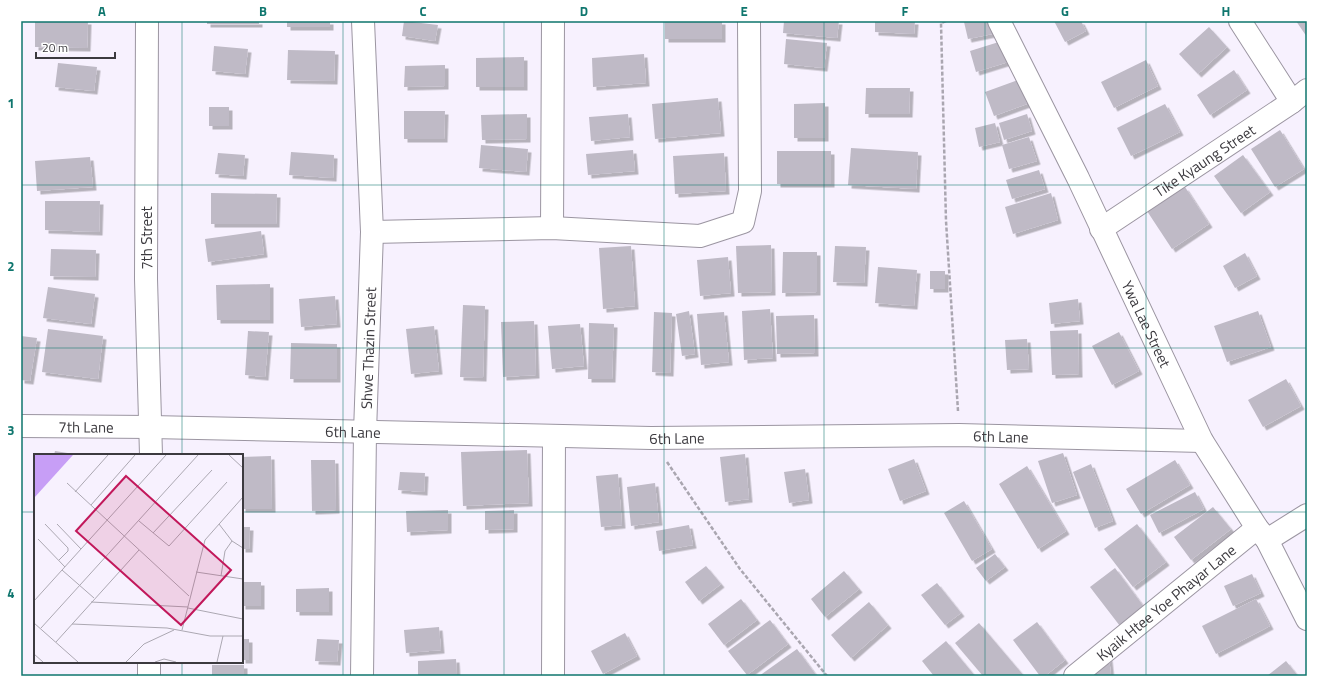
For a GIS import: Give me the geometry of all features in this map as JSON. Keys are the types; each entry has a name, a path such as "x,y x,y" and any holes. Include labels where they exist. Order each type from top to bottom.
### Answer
{"street":[{"name":"7th Street","path":"147,21 146,279 151,427 150,454"},
{"name":"Shwe Thazin Street","path":"362,676 365,432 372,232 363,21"},
{"path":"552,228 553,21"},
{"path":"372,232 552,228 700,236 743,222 750,191 749,21"},
{"name":"Ywa Lae Street","path":"999,21 1202,441 1262,534 1307,619"},
{"path":"1240,21 1299,96"},
{"name":"Tike Kyaung Street","path":"1101,230 1299,96"},
{"name":"7th Lane","path":"21,426 151,427"},
{"name":"6th Lane","path":"151,427 651,438 959,435 1202,441"},
{"path":"553,676 554,436"},
{"name":"Kyaik Htee Yoe Phayar Lane","path":"1074,676 1262,534 1307,515"},
{"path":"149,663 149,676"}],"path":[{"path":"946,21 941,23 946,221 959,435"},
{"path":"651,438 740,569 826,676"}],"building":[{"path":"35,21 88,21 87,48 35,47"},
{"path":"207,21 259,21 259,24 207,24"},
{"path":"287,21 330,21 330,27 287,27"},
{"path":"404,21 438,25 435,41 402,36"},
{"path":"665,21 722,21 722,39 665,39"},
{"path":"784,21 839,21 837,38 783,33"},
{"path":"875,21 915,21 914,34 875,32"},
{"path":"994,21 997,33 968,39 964,22"},
{"path":"1054,21 1081,21 1086,31 1065,42"},
{"path":"1296,21 1307,21 1307,37"},
{"path":"1209,27 1227,47 1198,74 1179,54"},
{"path":"786,39 827,43 824,68 784,64"},
{"path":"1002,41 1008,62 976,72 970,51"},
{"path":"214,46 248,49 245,74 212,71"},
{"path":"288,50 335,51 334,81 287,80"},
{"path":"644,54 646,83 593,87 592,58"},
{"path":"524,57 524,87 476,87 476,58"},
{"path":"1146,60 1158,86 1114,108 1101,82"},
{"path":"58,63 97,67 94,91 55,87"},
{"path":"445,65 445,86 404,87 405,66"},
{"path":"1234,70 1247,90 1210,115 1197,95"},
{"path":"1018,80 1027,104 994,116 985,92"},
{"path":"866,88 910,88 909,114 865,114"},
{"path":"718,98 721,133 655,139 652,104"},
{"path":"825,103 825,138 794,138 794,104"},
{"path":"1165,104 1180,132 1131,156 1117,128"},
{"path":"209,107 229,107 229,126 209,126"},
{"path":"404,111 445,111 444,139 404,139"},
{"path":"527,114 527,139 482,140 481,115"},
{"path":"628,114 630,137 591,141 589,117"},
{"path":"1027,114 1032,131 1004,140 999,123"},
{"path":"995,123 1000,142 979,147 975,128"},
{"path":"1280,130 1304,169 1275,187 1251,149"},
{"path":"1029,137 1037,161 1009,169 1002,145"},
{"path":"481,145 528,149 526,172 479,168"},
{"path":"851,148 918,152 916,189 848,185"},
{"path":"633,150 635,171 588,175 586,154"},
{"path":"777,151 831,151 831,184 777,184"},
{"path":"291,152 334,155 333,178 289,175"},
{"path":"218,153 245,155 243,176 215,174"},
{"path":"724,153 726,191 675,194 673,156"},
{"path":"1243,155 1270,192 1241,213 1214,176"},
{"path":"90,157 93,187 37,191 35,161"},
{"path":"1039,170 1045,189 1012,199 1006,180"},
{"path":"1185,187 1209,224 1172,249 1147,211"},
{"path":"211,193 277,194 276,224 211,224"},
{"path":"1051,193 1058,220 1013,234 1005,207"},
{"path":"45,201 100,201 99,232 45,230"},
{"path":"261,231 264,254 208,262 205,239"},
{"path":"771,245 772,292 738,293 736,246"},
{"path":"631,246 635,306 603,309 599,248"},
{"path":"835,246 866,247 864,283 833,282"},
{"path":"51,249 96,250 95,277 50,276"},
{"path":"783,252 817,252 817,292 782,293"},
{"path":"1245,253 1257,276 1235,288 1223,266"},
{"path":"728,257 731,293 700,296 697,260"},
{"path":"878,267 917,270 914,306 875,303"},
{"path":"930,271 945,271 945,289 930,289"},
{"path":"270,284 270,320 217,320 216,285"},
{"path":"48,287 95,294 91,324 43,318"},
{"path":"335,296 337,324 301,327 299,299"},
{"path":"1078,299 1080,321 1051,324 1049,303"},
{"path":"463,305 485,306 483,378 460,377"},
{"path":"770,309 773,358 744,360 742,311"},
{"path":"689,311 695,354 682,356 676,314"},
{"path":"1258,311 1271,347 1227,362 1214,326"},
{"path":"654,312 672,313 670,373 652,372"},
{"path":"724,312 729,362 701,365 697,314"},
{"path":"814,315 815,353 777,354 776,316"},
{"path":"534,321 536,375 503,377 501,322"},
{"path":"589,323 614,324 612,379 588,379"},
{"path":"580,324 584,366 552,369 548,326"},
{"path":"434,326 439,371 411,374 406,329"},
{"path":"48,329 103,336 98,379 42,372"},
{"path":"1078,330 1079,374 1052,375 1050,331"},
{"path":"248,331 269,332 265,377 245,375"},
{"path":"1119,332 1139,371 1112,385 1092,346"},
{"path":"21,336 37,338 30,381 21,380"},
{"path":"1027,339 1029,369 1007,370 1005,340"},
{"path":"291,343 337,344 337,379 290,379"},
{"path":"1286,379 1301,406 1263,427 1248,400"},
{"path":"527,450 529,503 463,506 461,452"},
{"path":"55,451 74,454 54,454"},
{"path":"1063,453 1077,495 1052,503 1038,461"},
{"path":"745,454 749,499 725,502 720,457"},
{"path":"271,456 272,509 243,509 243,457"},
{"path":"914,459 926,491 900,501 888,469"},
{"path":"311,460 335,460 336,510 312,511"},
{"path":"1175,460 1190,485 1141,514 1126,489"},
{"path":"1091,464 1113,521 1095,528 1073,472"},
{"path":"1027,466 1066,531 1038,549 999,484"},
{"path":"805,469 809,500 789,503 784,472"},
{"path":"400,472 425,473 424,492 398,490"},
{"path":"618,474 622,525 601,527 596,476"},
{"path":"655,483 659,522 631,526 627,487"},
{"path":"1195,492 1204,509 1159,533 1150,515"},
{"path":"964,501 992,549 972,561 944,513"},
{"path":"1213,507 1231,529 1191,560 1174,537"},
{"path":"448,510 448,530 407,532 406,511"},
{"path":"514,510 514,529 485,530 485,511"},
{"path":"1137,524 1166,562 1133,587 1104,549"},
{"path":"689,525 693,545 659,551 656,531"},
{"path":"243,527 250,527 249,549 243,549"},
{"path":"995,554 1005,567 986,581 976,568"},
{"path":"706,566 721,584 699,601 685,582"},
{"path":"1115,568 1144,607 1120,626 1090,587"},
{"path":"844,571 859,589 825,617 811,599"},
{"path":"1252,574 1261,593 1233,606 1224,586"},
{"path":"243,582 261,582 261,606 243,606"},
{"path":"937,583 961,613 945,625 921,595"},
{"path":"329,588 329,612 296,612 296,589"},
{"path":"741,599 757,620 724,645 708,624"},
{"path":"1256,599 1270,626 1216,654 1202,626"},
{"path":"869,602 888,625 851,658 831,635"},
{"path":"770,620 788,644 747,675 728,651"},
{"path":"1037,622 1065,660 1045,676 1040,676 1013,640"},
{"path":"979,623 1024,676 983,676 955,643"},
{"path":"439,627 441,650 406,653 404,630"},
{"path":"625,633 637,656 603,674 591,651"},
{"path":"243,639 249,639 249,660 243,660"},
{"path":"317,639 339,640 337,662 315,661"},
{"path":"946,641 975,676 934,676 922,661"},
{"path":"797,649 816,675 759,676"},
{"path":"1109,657 1111,676 1088,676"},
{"path":"456,659 457,676 418,676 418,661"},
{"path":"1286,661 1298,676 1267,676"},
{"path":"212,665 244,665 244,676 212,676"}]}
